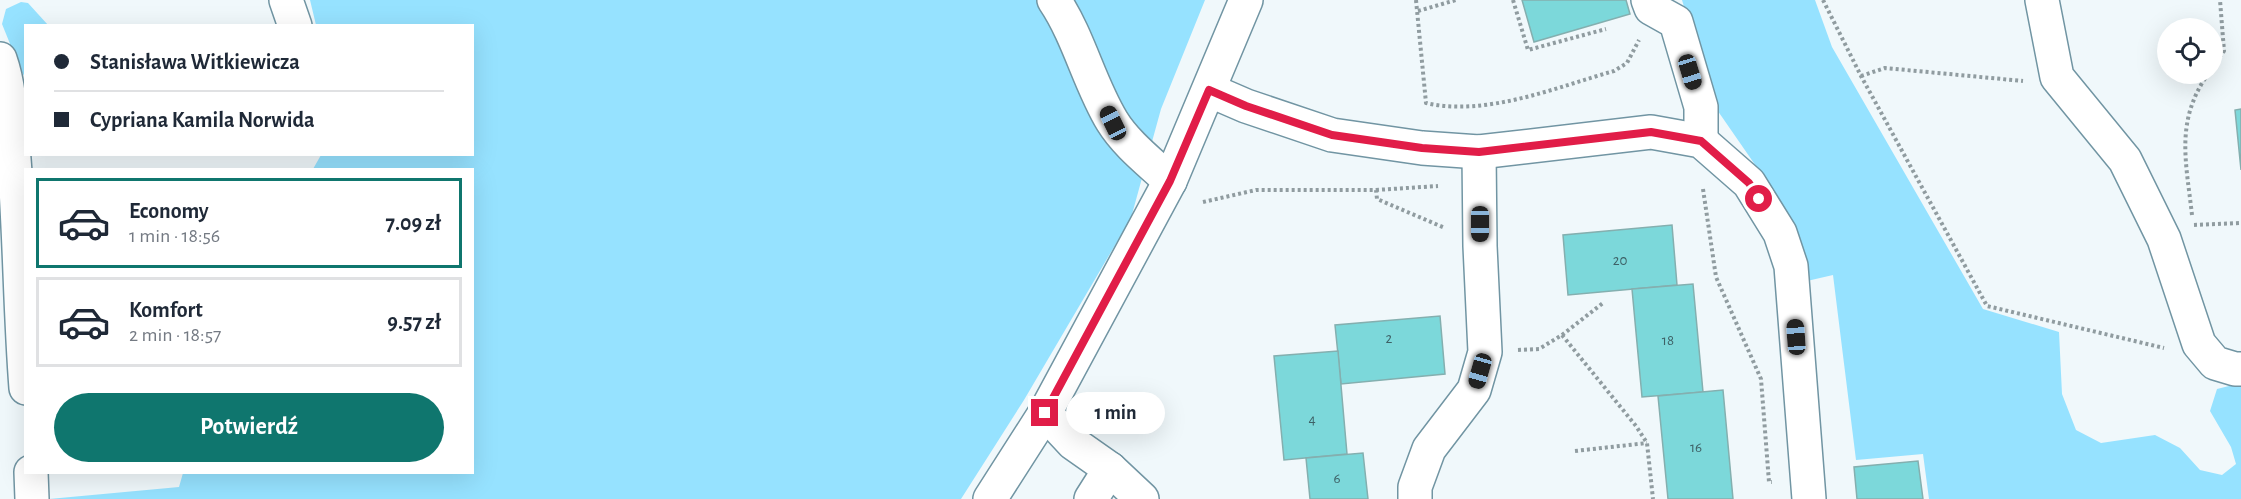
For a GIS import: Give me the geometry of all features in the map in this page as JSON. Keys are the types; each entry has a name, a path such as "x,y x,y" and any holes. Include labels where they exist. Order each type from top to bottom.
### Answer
{"street":[{"path":"286,0 294,24"},
{"path":"1054,0 1065,17 1089,75 1113,123 1170,181"},
{"path":"990,499 1045,413 1170,181 1246,0"},
{"path":"2043,0 2057,77 2125,160 2164,239 2199,344 2215,363 2241,369"},
{"path":"1649,4 1676,22 1701,107 1701,141"},
{"path":"0,59 18,111 19,284 24,358"},
{"path":"1209,90 1246,106 1332,135 1422,148 1479,165 1651,132 1701,141 1749,183 1780,233 1791,266 1808,489"},
{"path":"1415,499 1415,487 1429,449 1474,390 1485,352 1479,165"},
{"path":"1045,413 1072,443 1110,469 1142,499"},
{"path":"1091,499 1110,469"},
{"path":"31,474 32,499"}],"path":[{"path":"1416,0 1426,103 1441,106 1489,104 1614,71 1627,63 1635,50 1649,4"},
{"path":"1418,11 1456,0"},
{"path":"1513,0 1528,50 1606,29"},
{"path":"1823,0 1861,76 1987,306 2180,352 2199,344"},
{"path":"2221,18 2220,0 2227,0"},
{"path":"1861,76 1885,68 2029,82 2057,77"},
{"path":"2201,84 2187,115 2184,152 2193,225 2241,223"},
{"path":"1203,202 1256,190 1376,190 1455,185 1479,165"},
{"path":"1705,182 1703,188 1716,277 1761,379 1769,482 1808,489"},
{"path":"1376,190 1377,199 1455,232 1467,245 1480,246"},
{"path":"1539,349 1562,335 1603,303"},
{"path":"1562,335 1647,442 1653,499"},
{"path":"1575,451 1647,442"}],"shaded area":[{"path":"310,0 1205,0 1161,109 1131,218 1024,400 961,499 49,499 179,487 183,474 474,474 474,168 314,168 320,156 474,156 474,24 316,24"},
{"path":"1682,0 1815,0 1832,47 1983,309 2059,332 2062,394 2076,430 2101,443 2155,435 2180,448 2200,470 2222,475 2236,464 2231,447 2210,411 2217,389 2241,383 2241,499 1929,499 1923,454 1856,460 1833,275 1807,281 1767,182 1713,104"},
{"path":"21,2 28,3 47,24 24,24 24,76 2,24 6,9"}],"building":[{"path":"1522,0 1626,0 1630,14 1534,42"},
{"path":"2241,109 2241,170 2235,110"},
{"path":"1672,225 1677,285 1568,295 1563,235"},
{"path":"1693,284 1703,392 1642,397 1632,289"},
{"path":"1440,316 1445,374 1341,384 1335,325"},
{"path":"1338,351 1347,454 1284,460 1274,356"},
{"path":"1723,390 1733,499 1668,499 1658,396"},
{"path":"1363,453 1368,499 1310,499 1306,458"},
{"path":"1918,461 1923,499 1857,499 1854,467"}],"route":[{"path":"1045,413 1170,181 1209,90 1246,106 1332,135 1422,148 1479,152 1651,132 1701,141 1720,155 1749,183 1759,199"}]}
